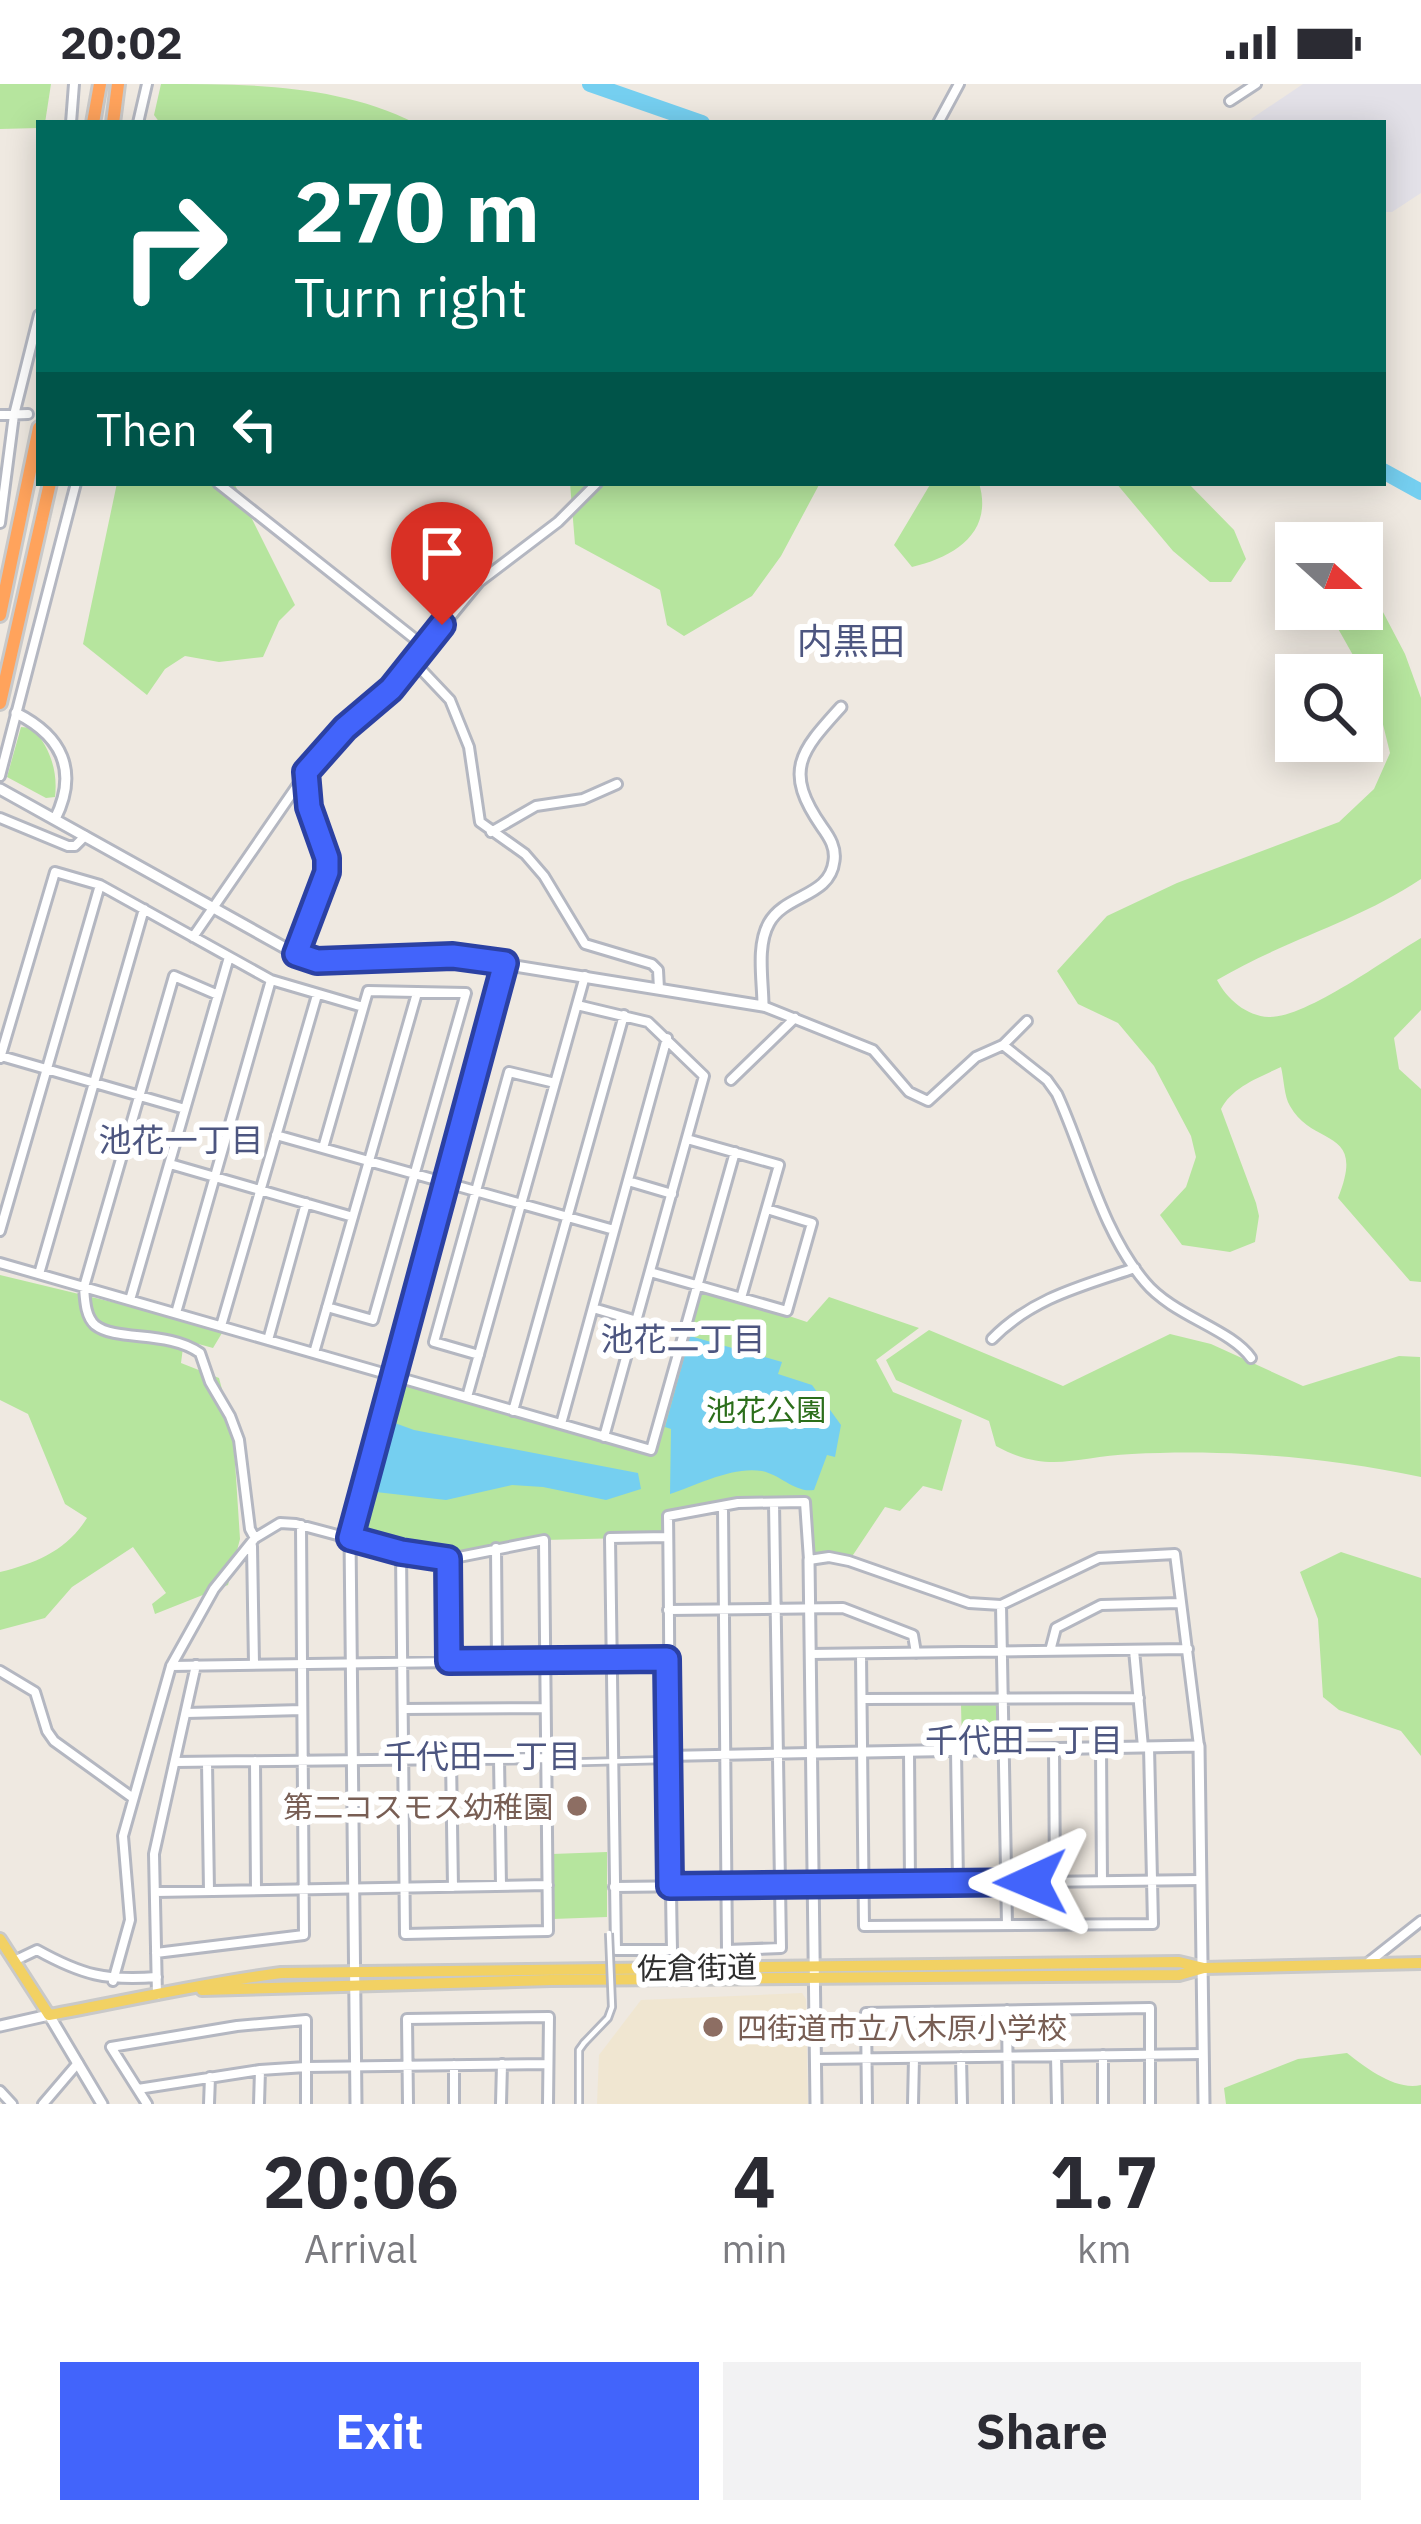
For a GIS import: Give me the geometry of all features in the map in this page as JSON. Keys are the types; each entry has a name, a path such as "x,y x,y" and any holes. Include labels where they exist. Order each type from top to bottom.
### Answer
{"highway":[{"path":"94,120 100,84"},
{"path":"113,120 118,84"},
{"path":"0,615 36,442"},
{"path":"0,703 49,486"}],"main road":[{"path":"0,1940 49,2015"},
{"name":"佐倉街道","path":"49,2015 281,1973 355,1978 1179,1962 1204,1968 1421,1963"}],"street":[{"path":"71,120 74,84"},
{"path":"139,120 147,84"},
{"path":"940,120 958,84"},
{"path":"1230,101 1256,84"},
{"path":"0,523 14,416 36,327"},
{"path":"0,415 28,414"},
{"path":"0,776 75,486"},
{"path":"222,486 425,647"},
{"path":"193,937 320,754 391,689 479,582 558,522 594,486"},
{"path":"414,662 449,700 469,747 477,818 526,854 585,944 652,964 658,970 659,989"},
{"path":"763,1006 763,951 769,922 780,910 820,888 834,864 829,837 802,792 799,761 806,746 841,707"},
{"path":"16,713 38,724 57,743 67,788 55,819"},
{"path":"296,954 327,872 327,858 309,807 306,772"},
{"path":"491,832 536,806 583,799 617,784"},
{"path":"0,789 296,954 317,961 453,956 763,1006 873,1050 908,1092 928,1101 976,1057 1003,1045 1027,1021"},
{"path":"0,818 68,846 85,836"},
{"path":"185,1109 0,1057 55,872 100,886 271,980 363,1008"},
{"path":"0,1231 100,886"},
{"path":"39,1274 144,909"},
{"path":"130,1300 229,957"},
{"path":"356,2104 350,1538 505,963"},
{"path":"218,995 174,976 84,1287 86,1310 95,1325 113,1332 166,1337 200,1353 238,1440 253,1541 254,1664"},
{"path":"467,1397 585,976"},
{"path":"176,1313 271,980"},
{"path":"323,1148 368,991 466,993 374,1320 327,1307"},
{"path":"314,1353 417,993"},
{"path":"221,1326 316,995"},
{"path":"577,1005 648,1022 668,1036 704,1076 604,1437"},
{"path":"513,1411 624,1015"},
{"path":"731,1080 795,1018"},
{"path":"561,1424 668,1036"},
{"path":"1003,1045 1057,1094 1120,1245 1136,1268 1162,1299 1241,1344 1252,1358"},
{"path":"479,1354 434,1342 475,1191 509,1072 555,1083"},
{"path":"276,1135 614,1230"},
{"path":"687,1138 779,1165 741,1298"},
{"path":"0,1263 651,1450 735,1152"},
{"path":"169,1164 353,1217"},
{"path":"628,1181 672,1194"},
{"path":"268,1340 306,1204"},
{"path":"650,1272 787,1311 812,1222 766,1208"},
{"path":"992,1339 1032,1305 1136,1268"},
{"path":"592,1308 637,1321"},
{"path":"668,1537 610,1538 616,1950 672,1950 668,1516 738,1502 805,1502 817,2104"},
{"path":"723,1508 727,1949 781,1948 774,1503"},
{"path":"113,1981 130,1920 123,1836 171,1666 220,1580 253,1541 280,1523 448,1559 544,1540 548,1931 405,1934 401,1552"},
{"path":"156,1953 304,1935 301,1525"},
{"path":"496,1548 496,1660"},
{"path":"809,1560 849,1561 969,1604 1001,1605 1099,1558 1174,1554 1198,1746 1204,2104"},
{"path":"448,1559 449,1661"},
{"path":"1051,1651 1056,1628 1101,1605 1180,1604"},
{"path":"1001,1605 1007,1925"},
{"path":"668,1610 843,1608 913,1635 916,1653"},
{"path":"810,1654 1188,1649"},
{"path":"861,1654 864,1926 1153,1924 1146,1747 1134,1650"},
{"path":"171,1666 667,1659"},
{"path":"157,1997 154,1854 196,1665"},
{"path":"0,1671 35,1692 54,1741 134,1798"},
{"path":"862,1700 1139,1698"},
{"path":"403,1709 544,1708"},
{"path":"186,1713 302,1710"},
{"path":"175,1762 499,1758 612,1762 725,1754 1198,1746"},
{"path":"1054,1748 1055,1881"},
{"path":"1101,1748 1102,1881"},
{"path":"956,1750 958,1882"},
{"path":"909,1751 910,1883"},
{"path":"499,1758 501,1886"},
{"path":"451,1759 453,1887"},
{"path":"255,1761 256,1890"},
{"path":"207,1762 209,1891"},
{"path":"614,1887 1201,1880"},
{"path":"155,1892 548,1885"},
{"path":"1369,1962 1421,1922"},
{"path":"579,2104 579,2050 610,2013 608,1924 615,1923"},
{"path":"16,1960 37,1950 63,1965 113,1981 157,1977"},
{"path":"867,2104 866,2013 1150,2008 1150,2104"},
{"path":"1007,2010 1008,2104"},
{"path":"0,2026 49,2015 102,2104"},
{"path":"408,2104 407,2019 549,2017 548,2104"},
{"path":"147,2104 111,2047 306,2020 306,2104"},
{"path":"816,2060 1203,2054"},
{"path":"1102,2055 1103,2104"},
{"path":"1056,2056 1057,2104"},
{"path":"962,2057 962,2104"},
{"path":"913,2104 914,2058"},
{"path":"43,2104 78,2063"},
{"path":"501,2104 502,2064"},
{"path":"138,2090 307,2066 548,2064"},
{"path":"454,2065 454,2104"},
{"path":"259,2104 260,2070"},
{"path":"209,2104 210,2077"},
{"path":"0,2090 12,2104"}],"shaded area":[{"path":"1303,84 1421,84 1421,193 1386,212 1386,120 1251,119"},
{"name":"四街道市立八木原小学校","path":"802,1993 806,1999 808,2104 597,2104 599,2055 641,2000"}],"green space":[{"path":"0,84 51,84 45,120 36,120 36,128 0,129"},
{"path":"161,84 291,89 355,100 408,120 158,120 154,115"},
{"path":"116,486 236,486 295,605 279,621 263,657 219,662 185,656 165,669 147,695 83,644"},
{"path":"570,486 818,486 781,556 752,596 684,636 667,625 660,590 575,544"},
{"path":"929,486 980,486 981,516 956,549 912,567 894,545"},
{"path":"1119,486 1191,486 1234,530 1246,559 1231,582 1210,582 1173,551"},
{"path":"1383,612 1421,698 1421,879 1217,980 1245,1010 1269,1017 1285,1015 1324,998 1421,938 1421,1010 1394,1038 1399,1069 1421,1089 1421,1282 1410,1281 1338,1198 1345,1175 1342,1148 1311,1128 1290,1106 1281,1067 1239,1089 1221,1109 1256,1203 1255,1242 1230,1252 1182,1245 1160,1215 1186,1187 1196,1157 1191,1136 1154,1066 1118,1023 1078,1004 1057,971 1107,916 1177,883 1339,822 1374,789 1390,753 1383,724 1383,654 1352,654 1339,630 1383,630"},
{"path":"21,727 33,728 48,752 55,797 46,798 7,777"},
{"path":"0,1275 222,1333 213,1348 184,1340 181,1363 219,1378 233,1431 240,1539 228,1585 155,1614 152,1604 166,1593 133,1547 72,1587 45,1618 0,1630 0,1572 50,1554 87,1518 65,1504 28,1414 0,1400"},
{"name":"池花公園","path":"696,1285 807,1322 829,1297 919,1328 876,1360 893,1392 962,1420 942,1491 923,1486 900,1511 885,1507 849,1561 807,1558 805,1508 770,1504 669,1516 668,1537 544,1540 449,1559 350,1538 391,1375 650,1450"},
{"path":"929,1330 1063,1386 1170,1334 1211,1344 1303,1386 1399,1356 1420,1357 1421,1477 1245,1454 1146,1453 1063,1462 1015,1455 996,1446 989,1421 896,1380 886,1360"},
{"path":"1341,1552 1421,1578 1421,1756 1401,1731 1339,1710 1323,1697 1318,1619 1300,1572"},
{"path":"961,1705 1000,1705 1000,1744 962,1745"},
{"path":"607,1852 607,1917 553,1919 552,1854"},
{"path":"1347,2053 1392,2081 1421,2085 1421,2104 1226,2104 1224,2088 1298,2059"}],"water":[{"path":"690,1336 782,1362 778,1374 812,1385 841,1425 835,1457 827,1455 814,1490 751,1470 670,1494 671,1429 665,1427"},
{"path":"392,1422 638,1473 641,1489 606,1500 512,1485 446,1500 367,1491 372,1473 379,1469 375,1464 379,1448 386,1446 382,1440 386,1425"}],"waterway":[{"path":"590,84 693,120"},
{"path":"1386,473 1421,492"}],"place":[{"name":"第二コスモス幼稚園","path":"577,1806"},
{"name":"四街道市立八木原小学校","path":"713,2027"}],"district":[{"name":"内黒田","path":"851,640"},
{"name":"池花一丁目","path":"181,1139"},
{"name":"池花二丁目","path":"683,1338"},
{"name":"千代田二丁目","path":"1024,1739"},
{"name":"千代田一丁目","path":"482,1755"}],"route":[{"path":"442,625 391,689 345,728 306,772 309,807 327,858 327,872 296,954 317,961 453,956 505,963 350,1538 448,1559 449,1661 667,1659 670,1886 1031,1882"}]}
